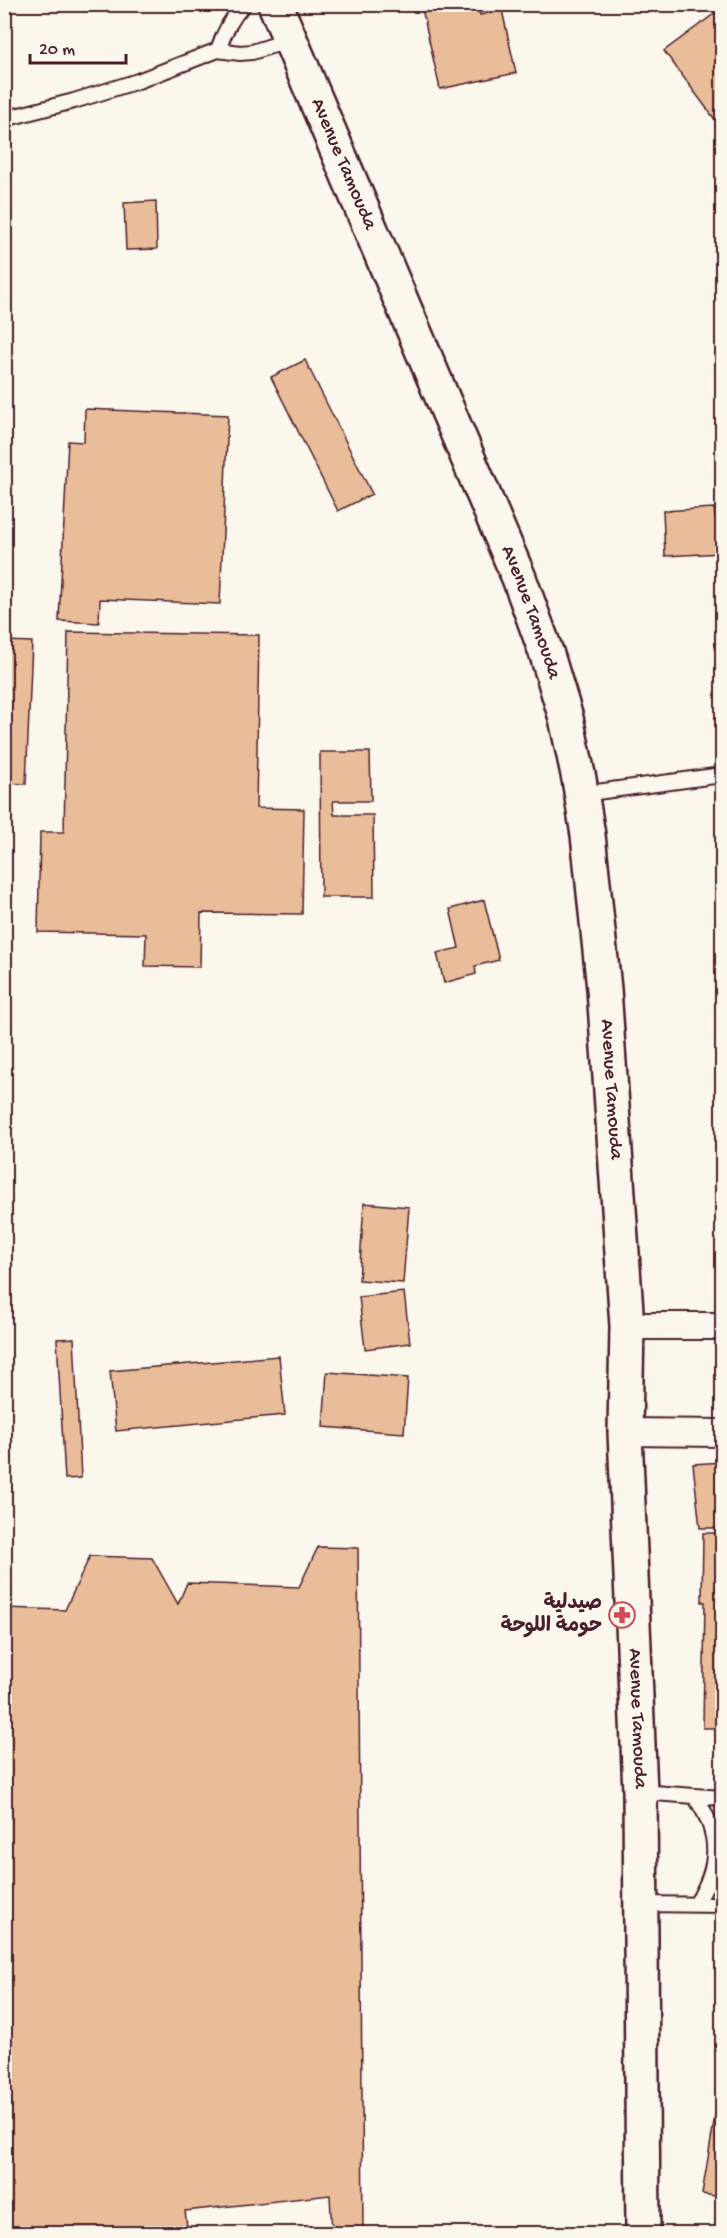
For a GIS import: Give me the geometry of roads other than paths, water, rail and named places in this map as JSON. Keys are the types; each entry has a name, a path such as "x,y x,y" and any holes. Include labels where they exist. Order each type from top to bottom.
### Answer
{"highway":[{"name":"Avenue Tamouda","path":"275,4 519,578 547,655 562,707 582,794 604,989 627,1326 625,1432 640,1792 643,2234"}],"street":[{"path":"627,1326 723,1326"},
{"path":"625,1432 723,1433"}],"lane":[{"path":"218,50 223,34 244,4"},
{"path":"4,119 138,81 218,50 240,53 290,40"},
{"path":"582,794 723,776"},
{"path":"640,1792 723,1798"},
{"path":"695,1797 705,1810 711,1826 715,1859 711,1875 696,1904"},
{"path":"641,1904 723,1905"}],"place":[{"name":"صيدلية حومة اللوحة","path":"622,1615"}]}
